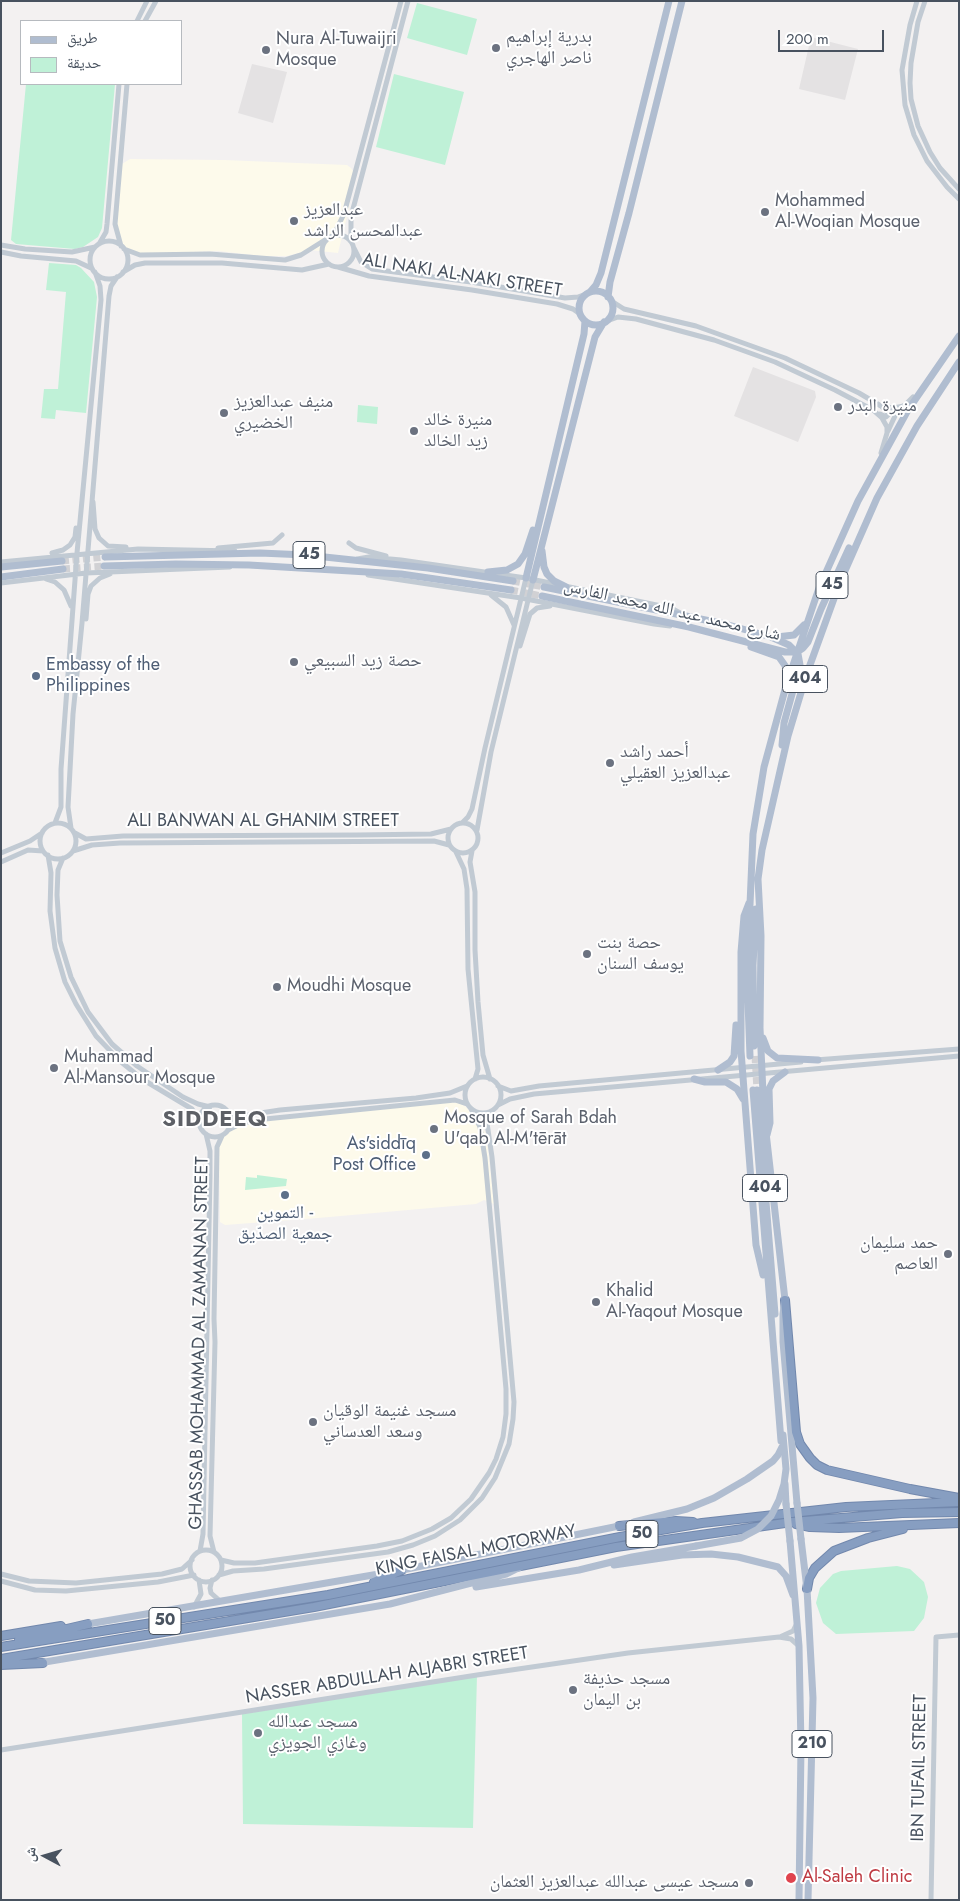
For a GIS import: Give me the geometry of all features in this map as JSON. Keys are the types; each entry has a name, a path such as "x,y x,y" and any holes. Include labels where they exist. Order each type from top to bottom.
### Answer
{"highway":[{"path":"785,1300 796,1432 800,1444 810,1458 817,1465 827,1470 959,1498"},
{"name":"KING FAISAL MOTORWAY","path":"1,1645 328,1595 620,1537 702,1523 846,1507 959,1502"},
{"name":"KING FAISAL MOTORWAY","path":"1,1659 314,1607 520,1567 616,1546 792,1522 902,1513 959,1512"},
{"path":"619,1526 676,1521 702,1523"},
{"path":"792,1522 801,1526 818,1528 959,1523"},
{"path":"807,1589 815,1568 834,1551 877,1535 935,1524"},
{"path":"328,1595 340,1589 381,1580 402,1570"},
{"path":"1,1645 88,1624"},
{"path":"1,1636 66,1625 88,1624"},
{"path":"1,1667 43,1663"}],"main road":[{"path":"606,322 595,325 585,321 580,314 580,302 602,273 668,1"},
{"path":"530,579 542,546 595,337 612,310 610,282 682,1"},
{"path":"588,293 601,292 610,299"},
{"path":"530,579 543,507 584,334 585,321"},
{"name":"404","path":"958,363 917,426 867,518 840,582 794,717 782,762 758,879 753,957 752,1056 747,975 753,834 768,747 819,588 848,520 922,388 959,336"},
{"path":"488,572 507,570 520,561 527,550 535,522 543,507"},
{"name":"شارع محمد عبد الله محمد الفارس","path":"542,596 680,625 781,651 797,652 806,644 859,527 867,518"},
{"path":"542,546 544,567 547,574 554,581 566,587"},
{"name":"45","path":"105,557 260,553 306,555 428,568 513,581"},
{"name":"45","path":"104,566 243,564 422,577 511,590"},
{"path":"1,568 62,565 1,577"},
{"name":"شارع محمد عبد الله محمد الفارس","path":"544,587 682,614 786,642 797,652 800,659 800,667 784,723 782,762"},
{"path":"771,637 786,637 799,631 803,626 819,588"},
{"path":"713,634 779,657 787,670 786,686"},
{"name":"404","path":"758,879 761,936 760,1028 766,1137 785,1300 783,1329 801,1538"},
{"path":"750,901 743,919 740,957 744,1099 756,1245 760,1266 770,1285 783,1329"},
{"path":"718,1070 730,1062 734,1056 736,1012 740,1000"},
{"path":"760,1028 766,1048 774,1057 783,1060 806,1058 818,1060"},
{"path":"766,1137 770,1123 769,1090 775,1079 785,1072"},
{"path":"694,1079 706,1082 720,1081 729,1084 737,1089 744,1099"},
{"path":"755,1090 782,1447"},
{"path":"596,1566 639,1556 741,1538 758,1529 771,1516 779,1500 786,1469 770,1285"},
{"name":"210","path":"782,1447 799,1646 799,1900"},
{"name":"KING FAISAL MOTORWAY","path":"88,1624 402,1570 619,1526 687,1509 714,1498 739,1484 773,1461 782,1447"},
{"name":"210","path":"801,1538 807,1589 813,1712 808,1900"},
{"path":"791,1550 796,1554 800,1554 803,1550"},
{"path":"441,1592 596,1566 691,1554 722,1555 772,1564 781,1569 786,1576 791,1592 796,1600"},
{"name":"KING FAISAL MOTORWAY","path":"43,1663 373,1607 441,1592 506,1574 520,1567"},
{"path":"800,1701 805,1702 808,1698 809,1680 812,1671"}],"street":[{"path":"138,20 147,1"},
{"path":"146,20 156,1"},
{"path":"401,1 342,219 323,246 322,251 325,261 338,267 347,265 354,253 350,221 408,1"},
{"path":"917,1 908,32 902,76 903,98 908,121 916,142 936,175 959,199"},
{"path":"925,1 916,30 910,74 911,99 925,144 935,160 959,189"},
{"path":"380,79 388,81"},
{"path":"55,823 61,807 61,770 75,574 100,310 101,291 93,270 91,255 106,232 120,85"},
{"path":"122,272 127,261 116,224 127,85"},
{"path":"379,86 386,88"},
{"path":"908,121 912,118 916,119"},
{"path":"1,245 58,251 81,251 113,242 137,254 210,254 289,259 302,255 331,237 343,235 351,241"},
{"name":"ALI NAKI AL-NAKI STREET","path":"354,248 361,262 372,269 471,282 565,298 578,297 588,293"},
{"path":"58,251 58,259"},
{"path":"1,252 80,262 107,278 116,277"},
{"path":"160,262 159,257 161,254"},
{"path":"1,862 28,850 46,853 56,859 63,858 73,851 76,843 68,807 73,714 110,289 116,277 122,272 140,264 160,262 222,262 302,270 329,264"},
{"name":"ALI NAKI AL-NAKI STREET","path":"338,267 362,275 557,304 573,309 580,314"},
{"path":"606,322 620,317 636,319 722,342 762,356 809,377 885,417 889,415 881,406 858,393 785,358 696,326 624,309 610,299"},
{"path":"100,310 104,308 108,311"},
{"path":"879,462 887,433 895,416 922,388"},
{"path":"881,406 893,408 904,406"},
{"path":"878,413 885,423 887,433"},
{"path":"35,558 63,550 72,543 76,534 85,480"},
{"path":"92,497 94,529 100,540 108,546 138,549"},
{"path":"273,542 274,534"},
{"path":"213,549 273,542 282,535"},
{"path":"349,543 358,549 401,560"},
{"path":"1,562 138,549 213,549 260,553"},
{"path":"356,560 369,557 488,572 671,608 682,614"},
{"path":"1,583 86,573 213,569 243,564"},
{"path":"353,571 362,574 521,598 654,624 680,625"},
{"path":"80,644 89,591 93,583 116,572"},
{"path":"44,578 55,582 64,590 70,600 73,615"},
{"path":"475,1079 478,1066 470,988 466,881 462,864 456,852 449,844 448,835 451,829 468,817 472,809 521,598 530,579"},
{"path":"490,1079 486,1065 477,994 475,892 470,862 472,851 478,843 477,830 491,752 528,600 530,579"},
{"path":"488,593 506,607 514,628"},
{"path":"516,653 523,640 532,612 539,607 555,605"},
{"path":"69,666 73,669 73,714"},
{"path":"1,854 30,841 42,833 48,826 55,823 64,824 73,831"},
{"path":"462,823 472,825 477,830"},
{"name":"ALI BANWAN AL GHANIM STREET","path":"73,831 86,838 122,836 432,834 451,829"},
{"path":"42,833 40,842 46,853 51,873 50,912 54,941 65,982 76,1004 96,1036 120,1062 142,1079 192,1109 200,1120 202,1129 206,1134 214,1137 222,1136 239,1124 265,1119 455,1100 467,1104"},
{"path":"256,835 259,839 256,843"},
{"path":"266,835 264,839 266,843"},
{"name":"ALI BANWAN AL GHANIM STREET","path":"73,851 88,846 112,843 434,841 449,844"},
{"path":"456,852 462,854 472,851"},
{"path":"63,858 58,870 57,896 60,940 71,977 88,1012 106,1037 136,1066 188,1100 210,1107 220,1106 228,1112 241,1116 271,1111 416,1098 450,1093 467,1086 475,1079 484,1077 490,1079 498,1086 511,1091 718,1070 742,1072"},
{"path":"468,926 475,927"},
{"path":"471,1110 481,1113 491,1111 510,1099 528,1095 694,1079 818,1060 959,1049"},
{"path":"877,1055 875,1060 878,1064"},
{"path":"762,1070 785,1072 959,1056"},
{"path":"478,1066 486,1065"},
{"path":"575,1090 574,1086 587,1082"},
{"path":"347,1557 348,1552 411,1538 445,1522 471,1499 492,1466 503,1437 506,1406 482,1139 478,1123 467,1104 465,1093 467,1086"},
{"path":"498,1086 501,1096 498,1105"},
{"path":"200,1120 203,1112 210,1107"},
{"path":"219,1574 397,1550 413,1546 435,1536 466,1515 491,1485 507,1451 513,1419 513,1393 492,1157 487,1123 491,1111"},
{"path":"228,1112 231,1121 228,1130"},
{"name":"GHASSAB MOHAMMAD AL ZAMANAN STREET","path":"200,1551 203,1534 210,1162 206,1134"},
{"name":"GHASSAB MOHAMMAD AL ZAMANAN STREET","path":"214,1552 210,1536 215,1348 217,1147 222,1136"},
{"path":"496,1279 502,1276"},
{"path":"496,1279 501,1284 502,1302 505,1311"},
{"path":"206,1338 215,1339"},
{"path":"206,1346 211,1345 215,1348"},
{"path":"221,1560 234,1563 255,1563 370,1547"},
{"path":"1,1574 29,1582 76,1583 162,1574 182,1569 200,1551 207,1550 214,1552 221,1560 222,1568 219,1574 212,1580 210,1588 212,1595 223,1602"},
{"path":"192,1560 191,1569 199,1580 201,1594 194,1607"},
{"path":"1,1581 35,1590 66,1591 152,1582 194,1575"},
{"path":"199,1580 212,1580"},
{"path":"779,1637 792,1631 798,1622"},
{"name":"IBN TUFAIL STREET","path":"931,1900 936,1637 959,1635"},
{"name":"NASSER ABDULLAH ALJABRI STREET","path":"1,1750 516,1669 668,1648 779,1637 791,1639 799,1646"}],"shaded area":[{"path":"811,37 858,49 845,100 799,89"},
{"path":"252,64 287,72 273,123 238,113"},
{"path":"130,159 224,160 347,165 354,173 349,208 338,253 310,250 287,256 262,256 218,251 139,254 130,251 120,239 117,226 122,164"},
{"path":"753,367 815,391 816,397 798,442 734,416"},
{"path":"451,1102 459,1103 466,1107 486,1133 494,1204 484,1200 476,1204 318,1218 225,1225 220,1222 219,1145 225,1135 236,1127 257,1121"}],"green space":[{"path":"417,3 477,19 467,55 407,38"},
{"path":"394,74 464,92 445,165 376,147"},
{"path":"26,85 115,85 102,228 98,237 83,247 75,249 16,244 11,240"},
{"path":"49,263 76,265 81,268 94,282 97,297 86,413 56,410 55,419 41,418 44,389 58,389 66,292 46,290"},
{"path":"358,405 378,407 377,424 357,422"},
{"path":"257,1175 287,1179 286,1186 245,1190 246,1177 257,1178"},
{"path":"897,1566 910,1569 924,1582 928,1597 924,1618 914,1631 836,1634 823,1623 816,1603 820,1588 833,1574 841,1571"},
{"path":"477,1675 473,1828 243,1824 242,1714"}],"tunnel":[{"path":"62,561 105,557"},
{"path":"63,569 104,566"},
{"path":"513,581 544,587"},
{"path":"511,590 542,596"},
{"path":"755,1056 757,1090"}],"place":[{"name":"بدرية إبراهيم ناصر الهاجري","path":"496,48"},
{"name":"Nura Al-Tuwaijri Mosque","path":"266,50"},
{"name":"Mohammed Al-Woqian Mosque","path":"765,212"},
{"name":"عبدالعزيز عبدالمحسن الراشد","path":"294,221"},
{"name":"منيرة البدر","path":"838,407"},
{"name":"منيف عبدالعزيز الخضيري","path":"224,413"},
{"name":"منيرة خالد زيد الخالد","path":"414,431"},
{"name":"حصة زيد السبيعي","path":"294,662"},
{"name":"Embassy of the Philippines","path":"36,676"},
{"name":"أحمد راشد عبدالعزيز العقيلي","path":"610,763"},
{"name":"حصة بنت يوسف السنان","path":"587,954"},
{"name":"Moudhi Mosque","path":"277,987"},
{"name":"Muhammad Al-Mansour Mosque","path":"54,1068"},
{"name":"Mosque of Sarah Bdah U'qab Al-M'tērāt","path":"434,1129"},
{"name":"As'siddīq Post Office","path":"426,1155"},
{"name":"التموين - جمعية الصدّيق","path":"285,1195"},
{"name":"حمد سليمان العاصم","path":"948,1254"},
{"name":"Khalid Al-Yaqout Mosque","path":"596,1302"},
{"name":"مسجد غنيمة الوقيان وسعد العدساني","path":"313,1422"},
{"name":"مسجد حذيفة بن اليمان","path":"573,1690"},
{"name":"مسجد عبدالله وغازي الجويزي","path":"258,1733"},
{"name":"Al-Saleh Clinic","path":"791,1878"},
{"name":"مسجد عيسى عبدالله عبدالعزيز العثمان","path":"749,1883"}],"district":[{"name":"SIDDEEQ","path":"215,1121"}]}
